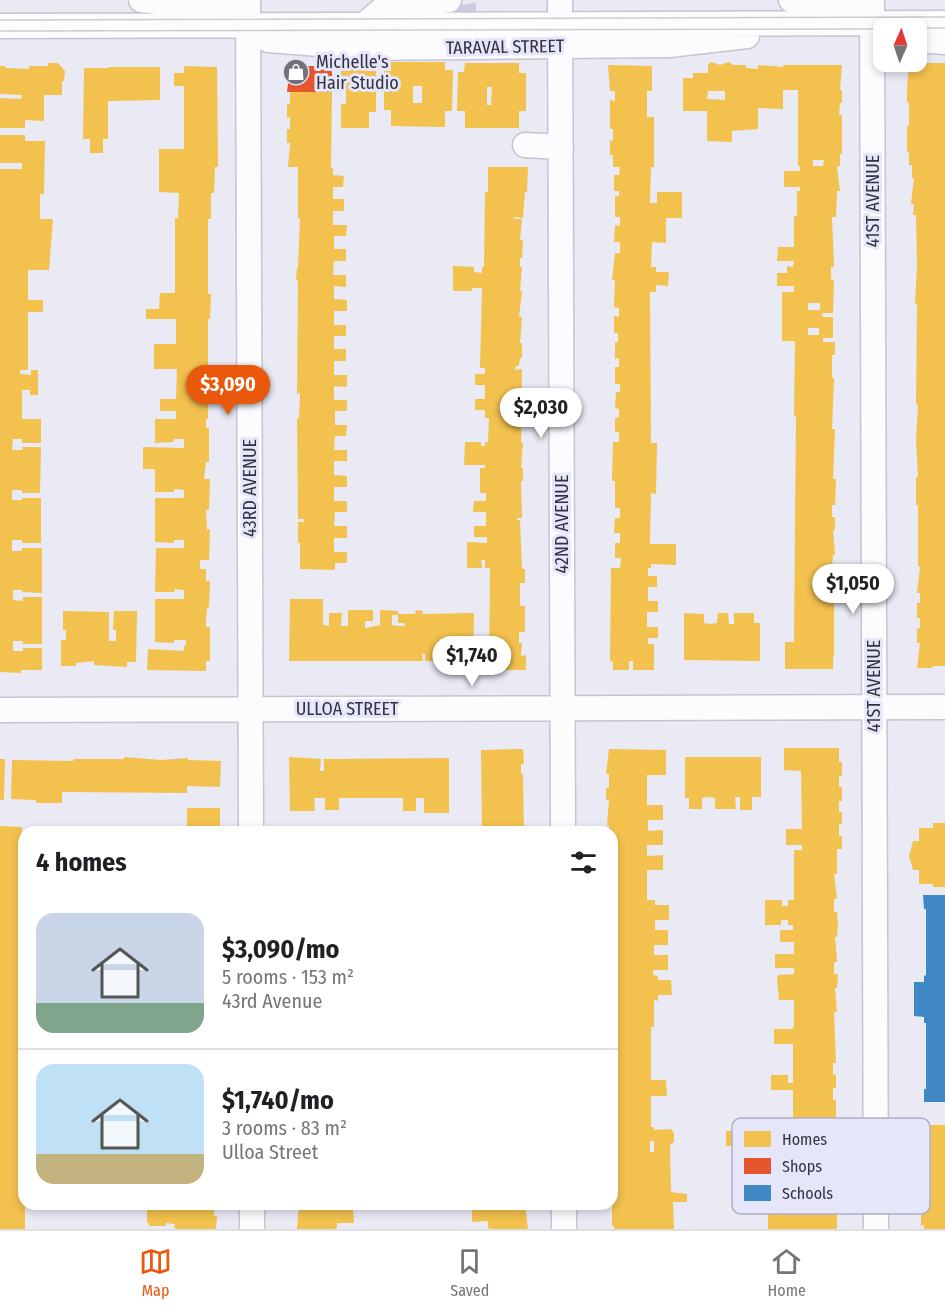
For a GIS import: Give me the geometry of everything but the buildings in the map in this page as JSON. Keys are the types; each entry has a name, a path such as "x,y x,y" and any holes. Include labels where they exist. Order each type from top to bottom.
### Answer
{"street":[{"name":"TARAVAL STREET","path":"141,0 228,9 268,40 371,48 561,35"},
{"name":"43RD AVENUE","path":"248,0 251,826"},
{"path":"364,25 386,6 449,0"},
{"name":"42ND AVENUE","path":"560,0 563,826"},
{"path":"791,0 850,6 874,18"},
{"name":"TARAVAL STREET","path":"0,26 364,25 561,35 669,45 746,37 763,23 873,19"},
{"name":"TARAVAL STREET","path":"927,22 945,23"},
{"path":"927,41 945,42"},
{"name":"41ST AVENUE","path":"876,72 876,1118"},
{"path":"525,146 561,147"},
{"name":"ULLOA STREET","path":"0,710 945,707"},
{"path":"252,1210 252,1229"},
{"path":"564,1210 564,1229"},
{"name":"41ST AVENUE","path":"876,1214 876,1229"}],"shaded area":[{"path":"476,3 476,13 427,13 427,9"}],"tram line":[{"path":"0,20 945,17"},
{"path":"927,28 945,28"},
{"path":"0,31 873,29"}],"place":[{"name":"Michelle's Hair Studio","path":"296,72"}]}
